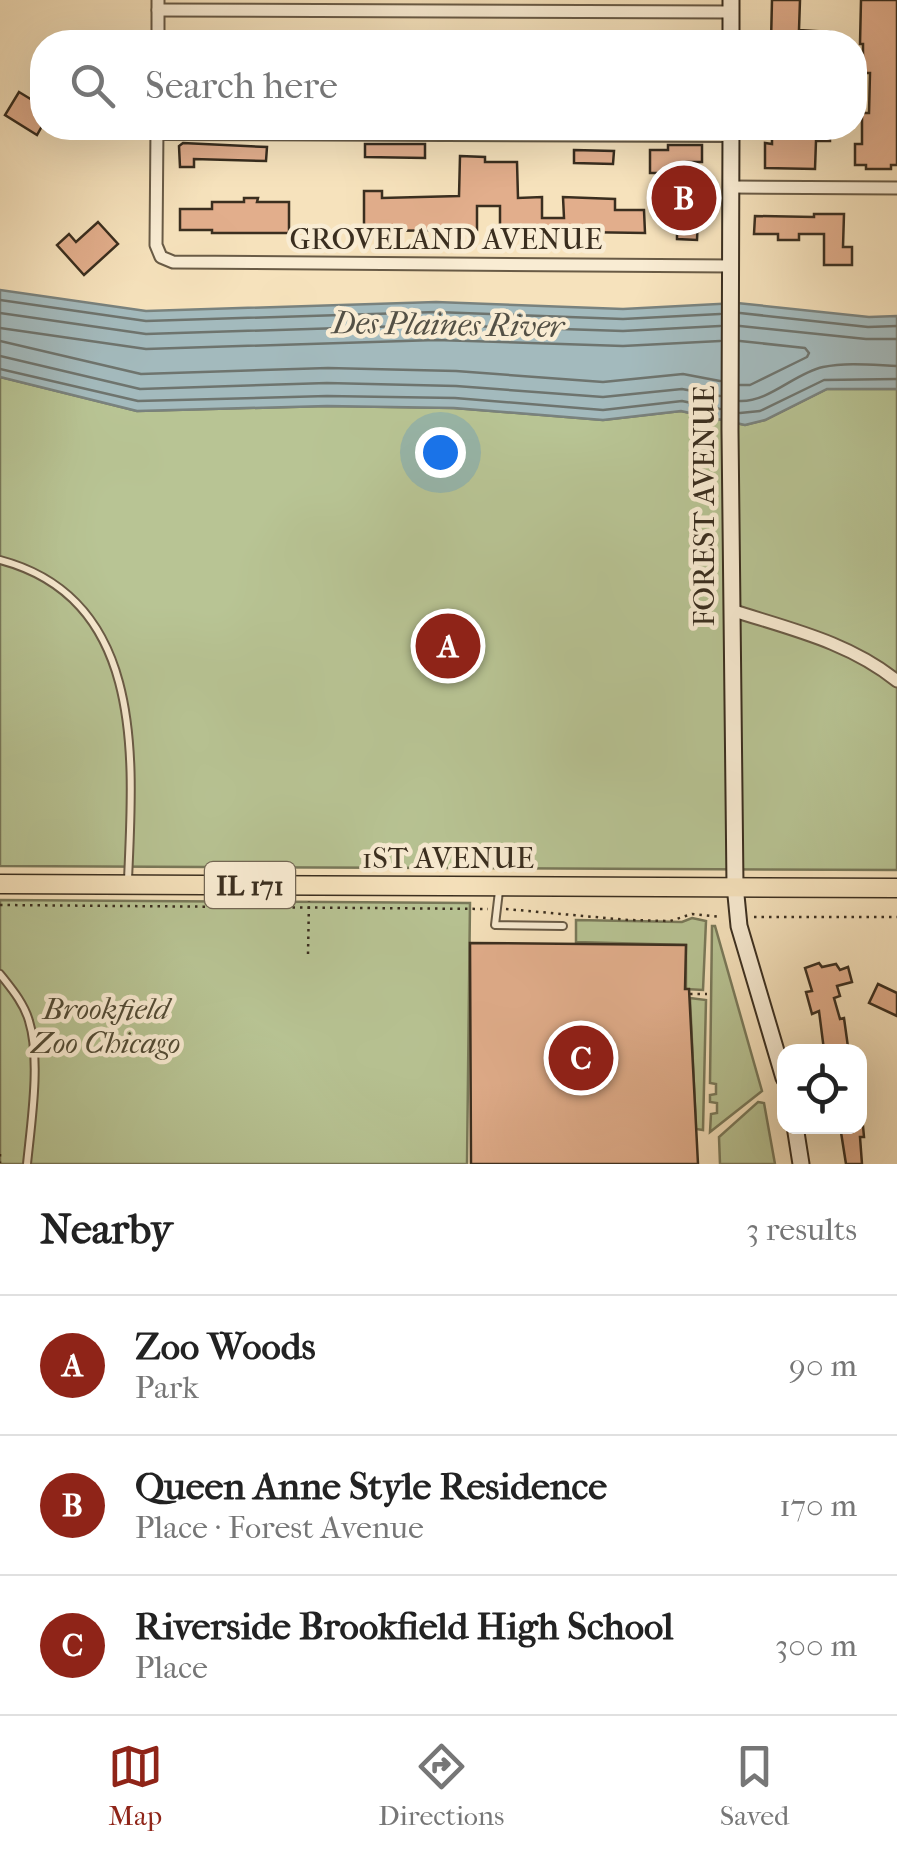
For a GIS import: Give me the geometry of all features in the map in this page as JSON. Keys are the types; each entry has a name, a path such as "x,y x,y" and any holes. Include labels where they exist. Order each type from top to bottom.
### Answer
{"main road":[{"name":"1ST AVENUE","path":"0,884 897,888"}],"street":[{"path":"158,5 731,6"},
{"name":"GROVELAND AVENUE","path":"157,140 156,245 161,256 179,263 732,266"},
{"name":"FOREST AVENUE","path":"731,140 735,885 738,926 777,1055"},
{"path":"732,186 897,188"},
{"path":"731,610 829,641 872,660 897,681"},
{"path":"796,1134 800,1164"}],"lane":[{"path":"0,560 28,568 54,584 99,633 113,662 130,724 128,885"},
{"path":"500,885 495,925 564,926"},
{"path":"0,974 27,1014 32,1031 27,1164"}],"path":[{"path":"308,954 310,885"},
{"path":"0,906 497,908 628,920 670,921 692,914 714,917"},
{"path":"757,917 897,917"},
{"path":"690,994 707,994"},
{"path":"0,1154 0,1164"}],"green space":[{"path":"0,377 137,411 327,406 454,408 603,420 681,411 745,425 765,420 827,389 897,389 897,870 0,866"},
{"name":"Brookfield Zoo Chicago","path":"0,900 470,903 467,1164 0,1164"},
{"path":"692,918 706,921 703,990 686,989 686,945 576,942 576,920 682,922"},
{"path":"712,926 762,1091 710,1132 711,1114 717,1113 717,1103 710,1102 710,1095 716,1094 716,1084 710,1083"},
{"path":"690,998 706,1000 703,1130 696,1129"},
{"path":"758,1102 764,1103 775,1164 720,1164 719,1137"}],"water":[{"name":"Des Plaines River","path":"0,290 146,311 436,302 623,309 737,303 869,317 897,316 897,389 827,389 765,420 745,425 681,411 603,420 454,408 327,406 137,411 0,377"}],"building":[{"path":"772,0 800,0 799,30 771,30"},
{"path":"861,0 897,0 897,165 891,165 891,169 855,165 855,144 867,140 869,113 867,30 860,30"},
{"path":"19,92 30,99 30,131 5,115"},
{"path":"772,140 830,140 816,141 815,169 765,168 765,143 772,144"},
{"path":"183,143 267,147 266,161 194,159 194,167 180,167 179,146"},
{"path":"365,144 425,144 425,158 365,157"},
{"path":"668,145 702,145 702,162 684,162 684,188 699,189 697,240 677,239 682,204 669,204 670,182 661,182 661,173 650,173 650,150 668,150"},
{"path":"574,150 614,151 613,164 574,163"},
{"path":"460,156 485,157 485,162 517,162 518,198 542,197 542,218 564,218 563,197 615,199 615,210 644,210 645,233 578,232 578,237 556,238 556,231 500,231 500,206 477,206 477,230 364,231 364,191 382,191 382,198 459,196"},
{"path":"244,198 289,202 289,233 180,230 180,209 212,209 212,202 244,202"},
{"path":"844,214 843,247 852,247 852,265 824,265 824,234 799,234 799,240 778,240 778,234 754,234 755,216"},
{"path":"98,222 118,244 84,275 57,245 69,234 76,242"},
{"path":"470,943 686,945 685,989 689,989 698,1164 471,1164"},
{"path":"819,963 822,967 836,964 840,970 848,967 852,982 837,986 840,996 834,998 840,1019 844,1018 848,1044 823,1044 819,1011 812,1014 806,992 812,991 805,968"},
{"path":"878,984 897,993 897,1016 869,1003"},
{"path":"841,1134 864,1134 860,1137 862,1164 846,1164"}],"place":[{"name":"Queen Anne Style Residence","path":"684,198"},
{"name":"Zoo Woods","path":"448,646"},
{"name":"Riverside Brookfield High School","path":"581,1058"}]}
